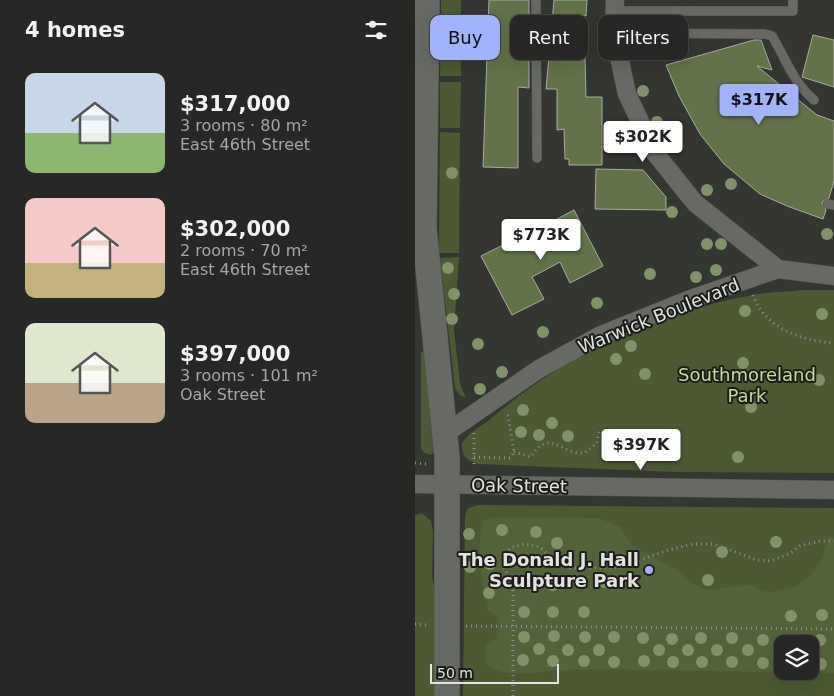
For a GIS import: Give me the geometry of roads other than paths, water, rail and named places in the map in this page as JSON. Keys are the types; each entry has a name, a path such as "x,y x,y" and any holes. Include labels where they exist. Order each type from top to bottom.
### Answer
{"main road":[{"path":"427,0 420,176 428,279 446,433 448,485 447,696"}],"street":[{"path":"620,60 627,94 655,153 695,203 778,269"},
{"name":"Warwick Boulevard","path":"446,433 539,369 601,335 688,300 778,269 834,276"},
{"name":"Oak Street","path":"415,484 834,490"}],"lane":[{"path":"536,0 537,158"},
{"path":"615,5 793,11 793,0"},
{"path":"688,33 765,34 772,36 794,78 814,100"}],"place":[{"name":"The Donald J. Hall Sculpture Park","path":"649,570"}],"park label":[{"name":"Southmoreland Park","path":"747,385"}]}
